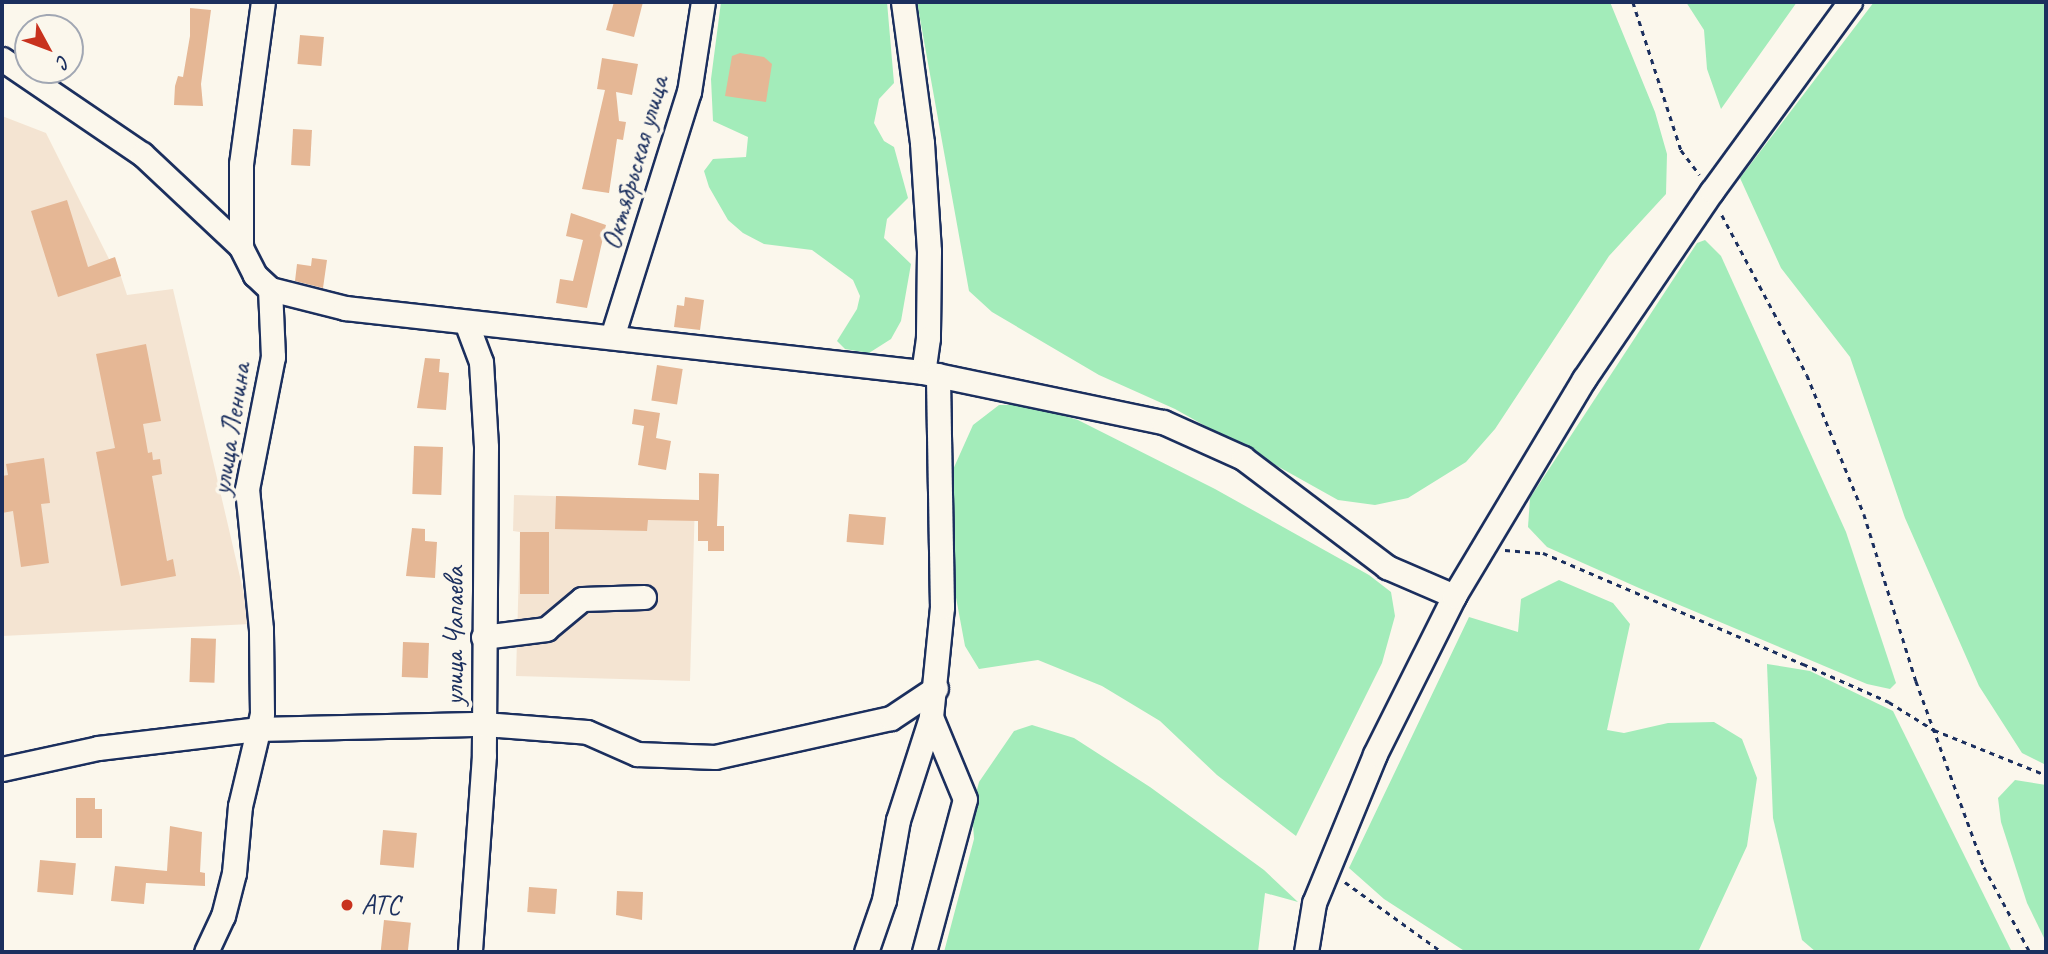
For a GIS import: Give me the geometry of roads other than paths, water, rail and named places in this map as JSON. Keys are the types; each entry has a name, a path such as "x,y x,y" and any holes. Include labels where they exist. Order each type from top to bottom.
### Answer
{"street":[{"path":"241,247 241,164 263,2"},
{"name":"Октябрьская улица","path":"612,337 689,92 703,2"},
{"path":"866,952 884,900 898,820 931,717 942,607 928,338 929,251 922,143 903,2"},
{"path":"1306,952 1314,903 1375,754 1454,596 1584,379 1712,191 1850,2"},
{"path":"2,59 142,154 241,247 255,275 271,289 345,308 930,373 1164,422 1243,458 1387,567 1454,596"},
{"name":"улица Ленина","path":"206,952 223,916 231,884 240,806 262,714 261,629 247,489 273,357 271,289"},
{"name":"улица Чапаева","path":"466,322 481,362 486,447 484,723 476,910 470,952"},
{"path":"483,637 546,629 582,599 644,597"},
{"path":"2,769 97,748 257,729 484,723 587,732 637,754 715,757 891,718 936,688"},
{"path":"924,952 965,799 931,717"}],"place":[{"name":"АТС","path":"347,905"}]}
